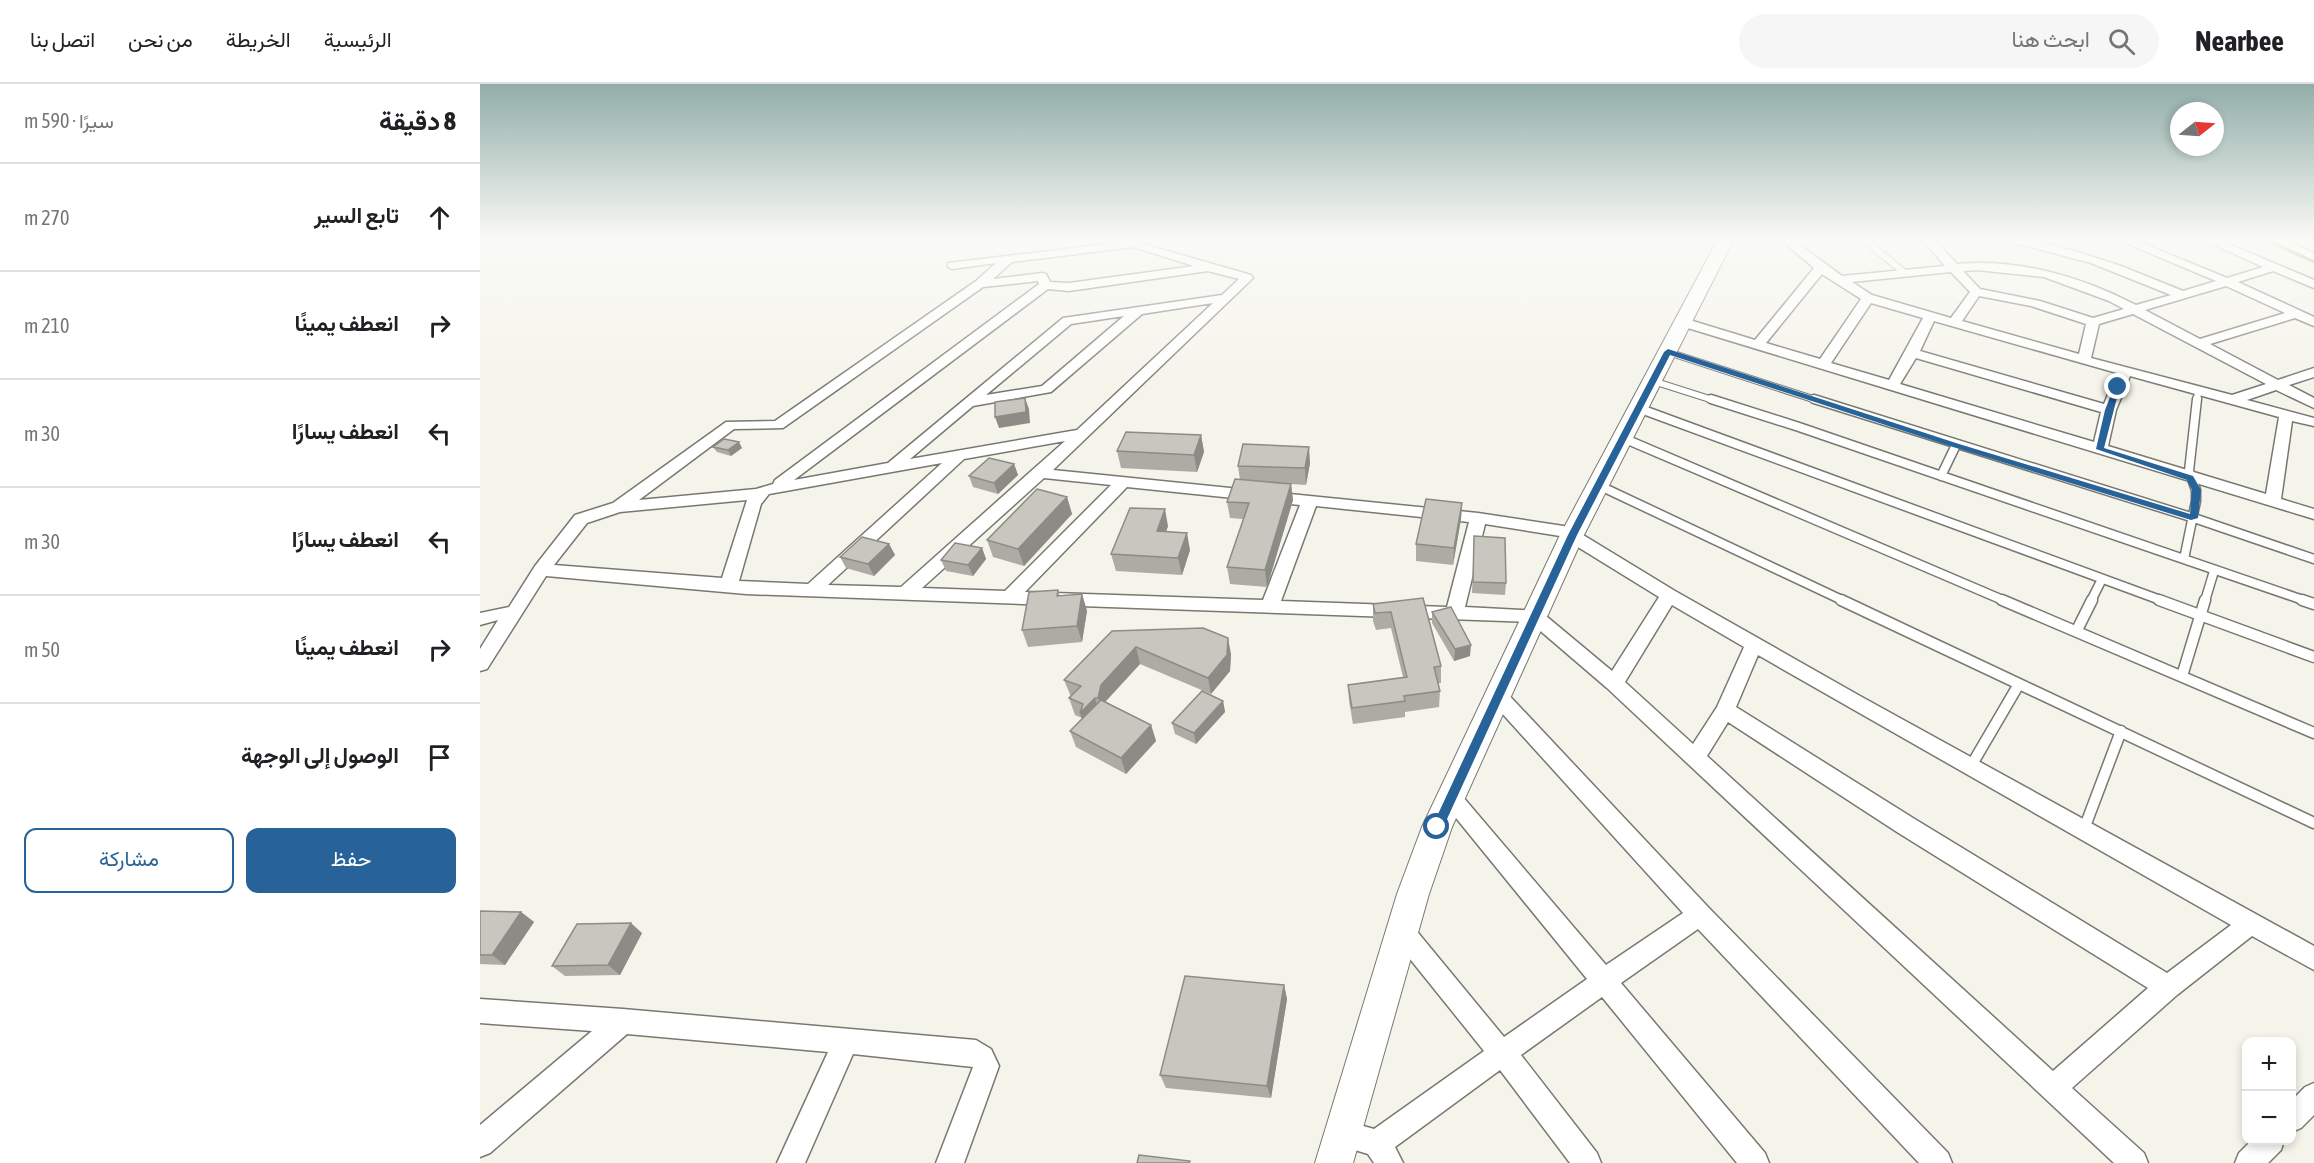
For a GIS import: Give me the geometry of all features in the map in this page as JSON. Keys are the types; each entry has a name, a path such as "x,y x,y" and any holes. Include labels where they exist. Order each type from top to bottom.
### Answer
{"street":[{"path":"619,507 731,425 778,425 972,289"},
{"path":"480,664 541,570 581,519 619,507 758,494 776,486 1039,289"},
{"path":"904,595 1040,473 1235,289"},
{"path":"1334,1163 1402,931 1425,859 1450,796 1572,535 1700,289"},
{"path":"1757,345 1803,289"},
{"path":"1854,289 1868,298 1954,323 2314,422"},
{"path":"1974,289 1976,292 2002,295 2054,308 2093,322 2201,289"},
{"path":"2091,289 2134,309 2314,404"},
{"path":"2168,289 2182,295"},
{"path":"2242,289 2314,322"},
{"path":"1954,323 1976,292"},
{"path":"893,465 972,402 1067,321 1225,298"},
{"path":"1823,365 1868,298"},
{"path":"972,402 1046,389 1137,312"},
{"path":"2197,344 2296,314"},
{"path":"1892,386 1912,353 1930,316"},
{"path":"1683,322 2314,514"},
{"path":"2084,360 2093,322"},
{"path":"1912,353 2109,410"},
{"path":"2100,449 2109,410 2125,370"},
{"path":"2232,400 2314,372"},
{"path":"2273,502 2286,415"},
{"path":"776,486 1079,434"},
{"path":"812,590 962,453"},
{"path":"1040,473 1310,500 1555,528 1572,535 1754,644 2314,959"},
{"path":"1009,598 1122,483"},
{"path":"732,585 730,579 753,503 758,494"},
{"path":"1270,606 1310,500"},
{"path":"1454,613 1478,518"},
{"path":"541,570 746,588 1534,616 1614,683 2134,1163"},
{"path":"1614,683 1669,595"},
{"path":"480,619 506,612 510,613 511,618"},
{"path":"1694,759 1725,710 1754,644"},
{"path":"1497,695 1700,915 1938,1163"},
{"path":"1725,710 1905,825 2168,987"},
{"path":"1450,796 1755,1163"},
{"path":"1342,1133 1383,1153 1502,1052 1700,915"},
{"path":"2054,1088 2168,987 2251,923"},
{"path":"1402,931 1527,1082 1587,1163"},
{"path":"480,1011 976,1053 986,1066 950,1163"},
{"path":"480,1143 622,1022"},
{"path":"791,1163 846,1041"},
{"path":"2296,1115 2314,1096"},
{"path":"2248,1163 2266,1145"}],"lane":[{"path":"1668,352 1956,445 2194,518 2314,559"},
{"path":"1653,381 1941,476 2314,604"},
{"path":"2184,559 2194,518 2196,490 2189,471 2198,390"},
{"path":"1638,408 2314,657"},
{"path":"1623,438 1843,534 2077,630 2314,733"},
{"path":"1941,476 1956,445"},
{"path":"1598,485 2314,823"},
{"path":"2182,676 2214,571"},
{"path":"2077,630 2102,579"},
{"path":"1971,766 2019,684"},
{"path":"2084,829 2121,731"}],"building":[{"path":"1025,398 1026,412 995,417 995,402"},
{"path":"1126,432 1201,435 1194,455 1117,451"},
{"path":"724,439 739,442 728,450 713,447"},
{"path":"1243,444 1309,447 1305,468 1238,466"},
{"path":"989,458 1014,464 994,483 969,476"},
{"path":"1235,479 1291,484 1265,570 1227,567 1249,503 1227,502"},
{"path":"1037,489 1067,497 1018,549 987,540"},
{"path":"1426,499 1462,503 1454,548 1416,544"},
{"path":"1130,508 1165,509 1157,531 1187,533 1178,558 1111,554"},
{"path":"1474,536 1505,538 1506,583 1473,582"},
{"path":"862,537 889,544 868,564 840,557"},
{"path":"955,543 982,548 968,565 941,560"},
{"path":"1058,590 1057,596 1082,594 1077,626 1022,630 1029,592"},
{"path":"1423,598 1441,666 1434,667 1440,691 1404,696 1405,701 1352,708 1348,685 1407,677 1391,612 1375,613 1373,604"},
{"path":"1451,607 1471,645 1455,649 1432,612"},
{"path":"1203,628 1228,638 1227,655 1208,678 1136,647 1101,685 1098,698 1095,698 1080,713 1083,704 1069,698 1081,686 1064,680 1112,631"},
{"path":"1202,691 1223,701 1194,733 1172,723"},
{"path":"1101,700 1151,725 1121,758 1070,731"},
{"path":"480,911 521,912 492,955 480,955"},
{"path":"631,923 608,965 552,966 577,924"},
{"path":"1185,976 1284,985 1267,1086 1160,1075"},
{"path":"1139,1155 1190,1161 1189,1163 1137,1163"}],"route":[{"path":"1437,827 1572,535 1668,352 1956,445 2194,518 2196,490 2190,478 2100,449 2109,410 2118,387"}]}
